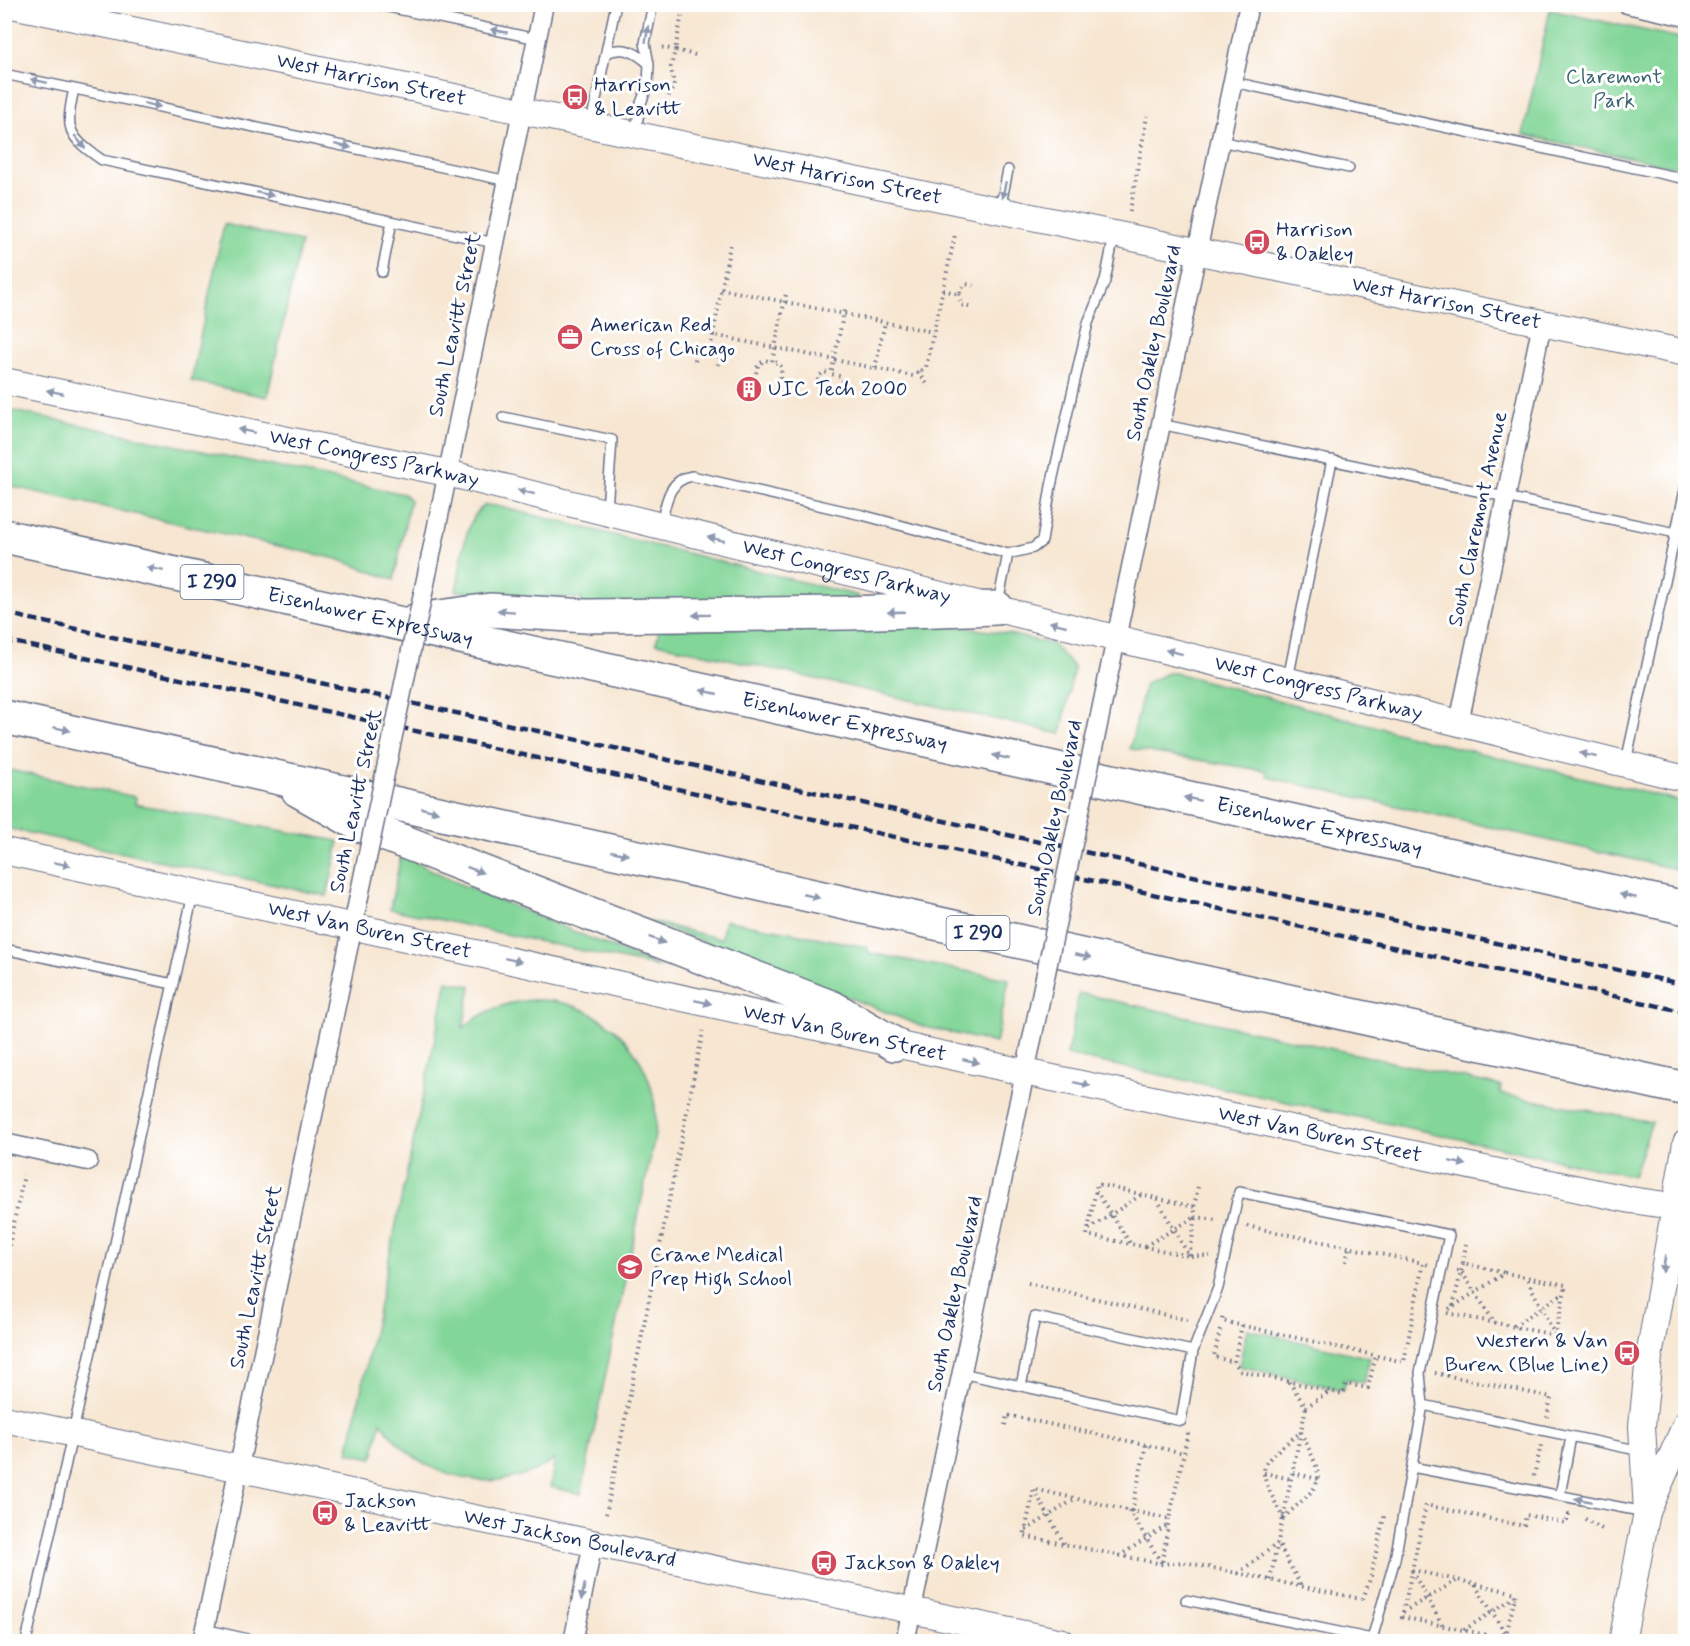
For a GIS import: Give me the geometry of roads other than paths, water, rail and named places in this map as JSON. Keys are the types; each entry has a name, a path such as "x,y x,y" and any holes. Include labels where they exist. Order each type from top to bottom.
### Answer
{"highway":[{"name":"Eisenhower Expressway","path":"12,535 1686,908"},
{"path":"397,622 490,610 586,616 848,613 997,608"},
{"name":"I 290","path":"4,717 271,774 980,934 1686,1089"},
{"path":"271,774 358,824 833,1008 894,1044"}],"street":[{"name":"West Harrison Street","path":"8,4 90,17 591,126 1686,353"},
{"name":"South Leavitt Street","path":"203,1635 425,584 544,4"},
{"name":"South Oakley Boulevard","path":"905,1641 1249,4"},
{"path":"1627,4 1686,17"},
{"name":"South Claremont Avenue","path":"1459,723 1542,323"},
{"name":"West Congress Parkway","path":"4,381 447,473 1686,779"},
{"name":"West Van Buren Street","path":"4,851 1024,1072 1680,1207"},
{"path":"4,1143 88,1161"},
{"path":"1647,1512 1642,1426 1649,1357 1680,1207 1686,1143"},
{"name":"West Jackson Boulevard","path":"4,1419 1062,1641"},
{"path":"1622,1641 1647,1512 1686,1424"},
{"path":"573,1641 593,1543"}],"lane":[{"path":"374,4 402,8 537,39"},
{"path":"591,126 616,4"},
{"path":"634,135 641,103 648,85 649,64 645,44 653,4"},
{"path":"606,53 617,48 637,53 649,64"},
{"path":"4,74 508,181"},
{"path":"1233,82 1686,179"},
{"path":"74,89 67,120 79,145 102,160 495,243"},
{"path":"1220,141 1349,168"},
{"path":"1000,211 1008,170"},
{"path":"382,272 392,221"},
{"path":"660,526 675,483 681,478 692,476 862,515 1008,554 1033,549 1042,541 1051,486 1088,323 1105,280 1115,235"},
{"path":"503,417 612,440 607,513"},
{"path":"1161,424 1676,533"},
{"path":"1288,681 1332,460"},
{"path":"1625,764 1686,485"},
{"path":"997,608 1008,554"},
{"path":"26,1641 194,892"},
{"path":"4,949 173,984"},
{"path":"961,1373 1181,1421 1193,1352 1218,1288 1239,1192 1449,1235 1420,1373 1423,1406 1395,1559 1372,1639 1186,1600"},
{"path":"1021,1386 1035,1317 1193,1352"},
{"path":"1423,1406 1644,1451"},
{"path":"1560,1495 1571,1437"},
{"path":"1412,1467 1647,1512"},
{"path":"203,1635 261,1641"}],"railway":[{"path":"4,613 1686,985"},
{"path":"4,640 1686,1012"}],"place":[{"name":"Harrison & Leavitt","path":"575,97"},
{"name":"Harrison & Oakley","path":"1257,242"},
{"name":"American Red Cross of Chicago","path":"570,337"},
{"name":"UIC Tech 2000","path":"749,389"},
{"name":"Crane Medical Prep High School","path":"630,1267"},
{"name":"Western & Van Buren (Blue Line)","path":"1627,1353"},
{"name":"Jackson & Leavitt","path":"325,1513"},
{"name":"Jackson & Oakley","path":"824,1563"}],"park label":[{"name":"Claremont Park","path":"1614,89"}]}
